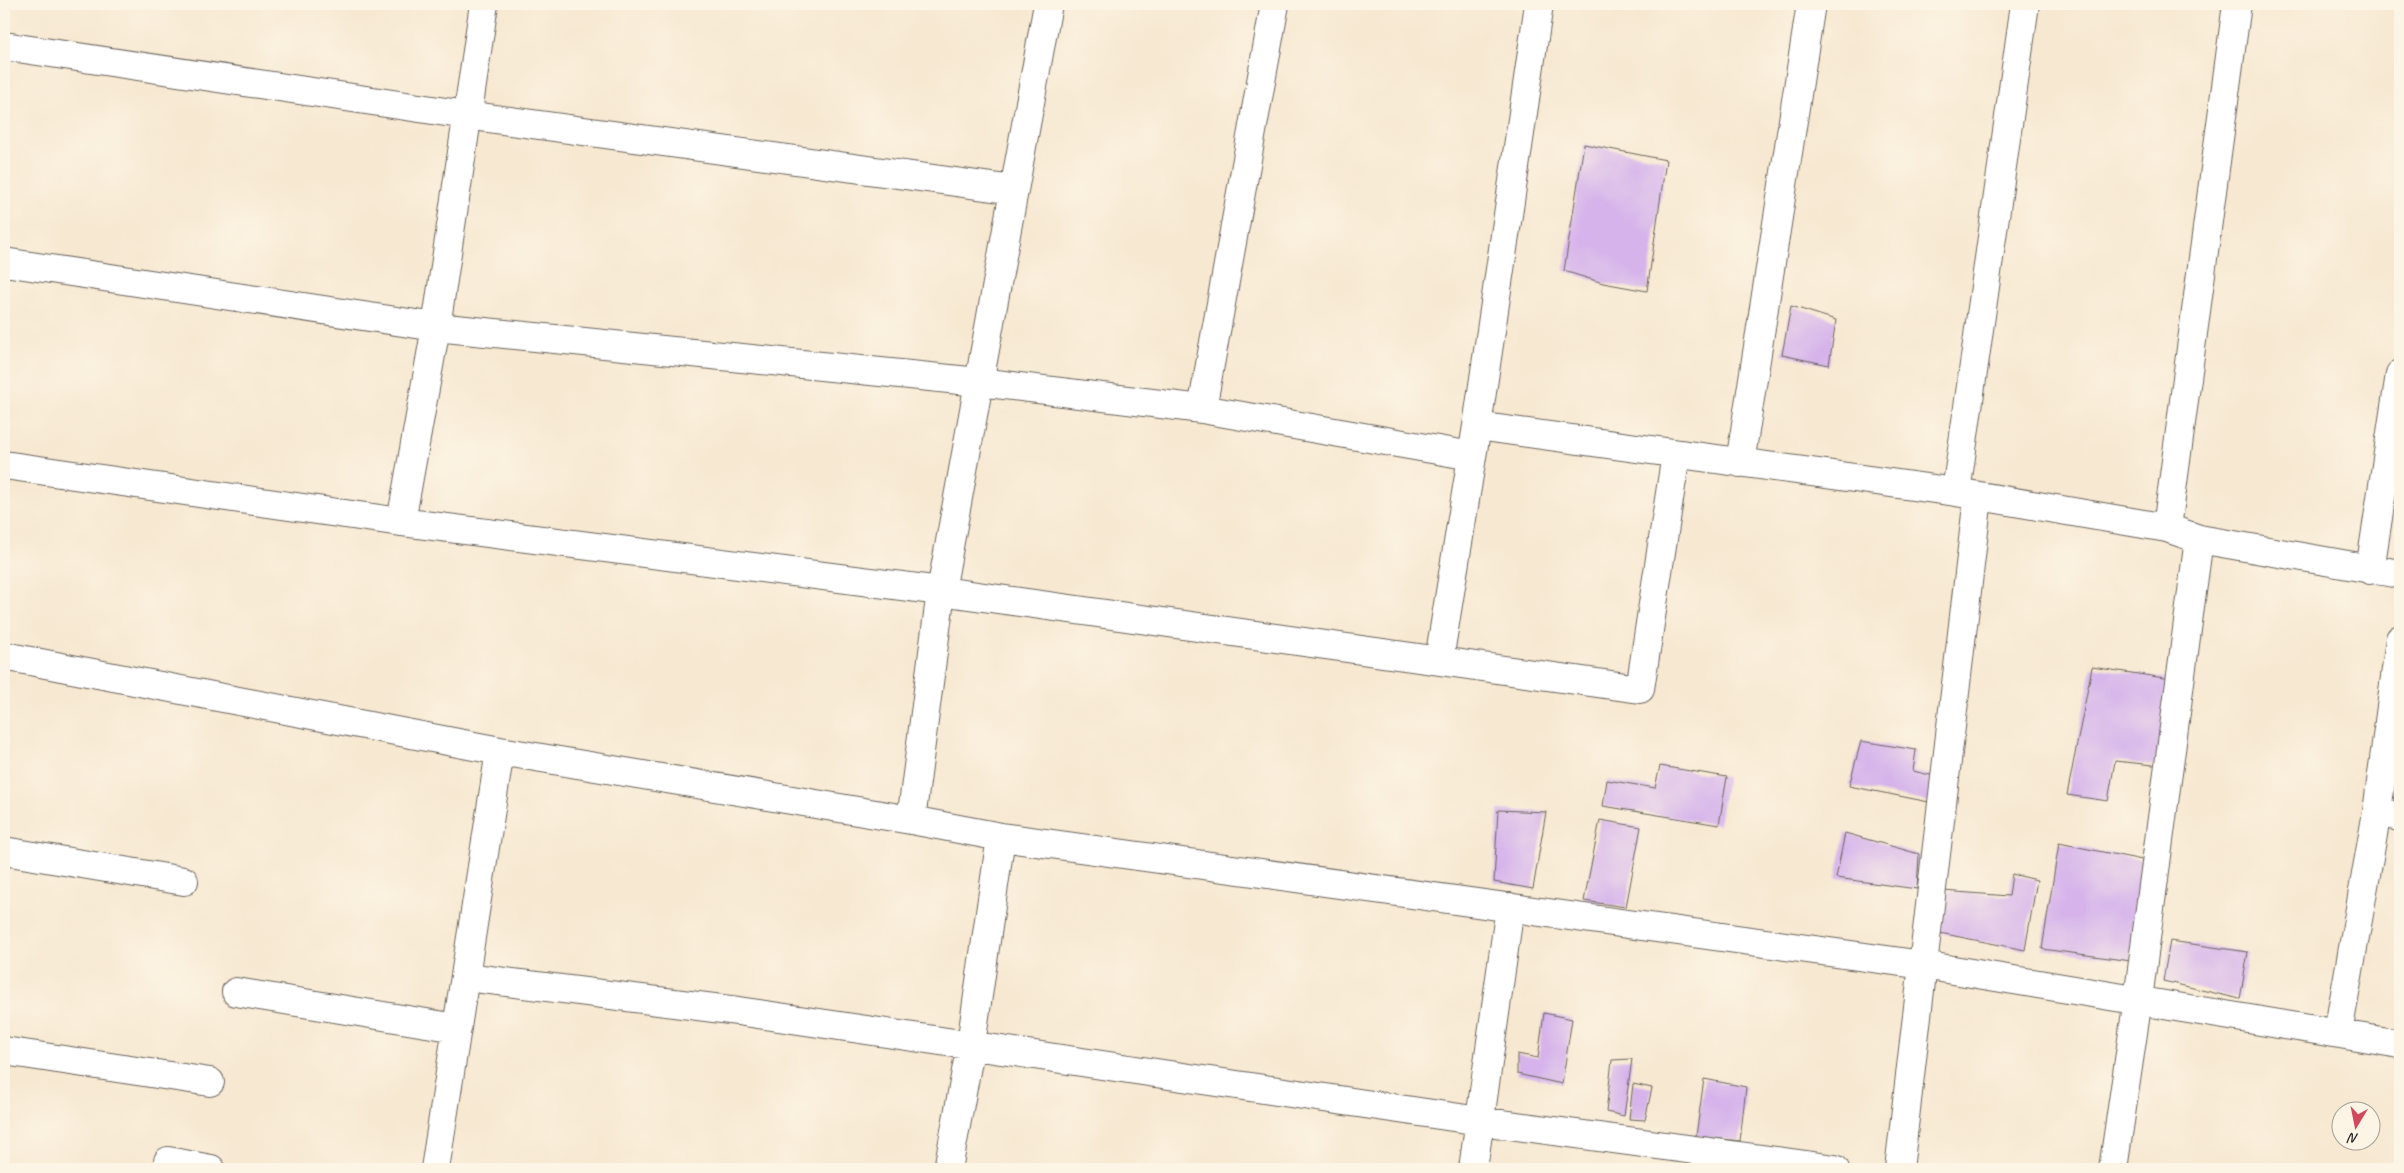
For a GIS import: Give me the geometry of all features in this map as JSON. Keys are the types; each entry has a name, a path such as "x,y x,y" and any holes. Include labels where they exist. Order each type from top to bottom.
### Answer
{"street":[{"path":"401,522 436,327 484,4"},
{"path":"911,820 941,591 1048,4"},
{"path":"1202,409 1275,4"},
{"path":"1439,660 1472,456 1539,4"},
{"path":"1740,463 1811,4"},
{"path":"1900,1169 1923,964 1967,494 2025,4"},
{"path":"2167,528 2237,4"},
{"path":"4,46 466,115 1014,190"},
{"path":"4,262 436,327 979,382 1202,409 1472,456"},
{"path":"2370,570 2400,374"},
{"path":"1476,426 1967,494 2167,528 2199,539 2400,574"},
{"path":"4,465 401,522 941,591 1640,689 1676,454"},
{"path":"2113,1169 2138,999 2199,539"},
{"path":"2338,1033 2388,815 2400,639"},
{"path":"4,656 500,751 911,820 1001,837 1923,964 2400,1044"},
{"path":"435,1169 500,751"},
{"path":"948,1169 971,1044 1001,837"},
{"path":"4,851 184,881"},
{"path":"1473,1169 1510,907"},
{"path":"466,977 738,1010 1480,1121 1836,1169"},
{"path":"236,992 457,1028"},
{"path":"4,1051 210,1082"},
{"path":"168,1161 211,1169"}],"building":[{"path":"1584,144 1666,160 1647,291 1603,283 1564,271"},
{"path":"1791,306 1836,320 1829,365 1782,355"},
{"path":"2092,667 2171,679 2163,766 2115,761 2108,801 2067,795"},
{"path":"1861,741 1916,750 1913,771 1934,776 1929,802 1849,786"},
{"path":"1660,766 1727,777 1719,825 1603,806 1607,780 1655,788"},
{"path":"1498,810 1546,812 1533,889 1494,882"},
{"path":"1600,820 1641,827 1626,907 1584,901"},
{"path":"1845,833 1919,854 1917,889 1836,878"},
{"path":"2059,843 2147,861 2131,961 2042,949"},
{"path":"2012,874 2037,880 2025,950 1940,933 1943,891 2009,896"},
{"path":"2170,941 2248,952 2240,999 2163,981"},
{"path":"1544,1013 1572,1019 1562,1084 1517,1074 1517,1054 1538,1058"},
{"path":"1632,1059 1624,1116 1606,1112 1612,1060"},
{"path":"1704,1079 1746,1087 1740,1141 1696,1136"},
{"path":"1633,1084 1652,1088 1645,1120 1629,1119"}]}
